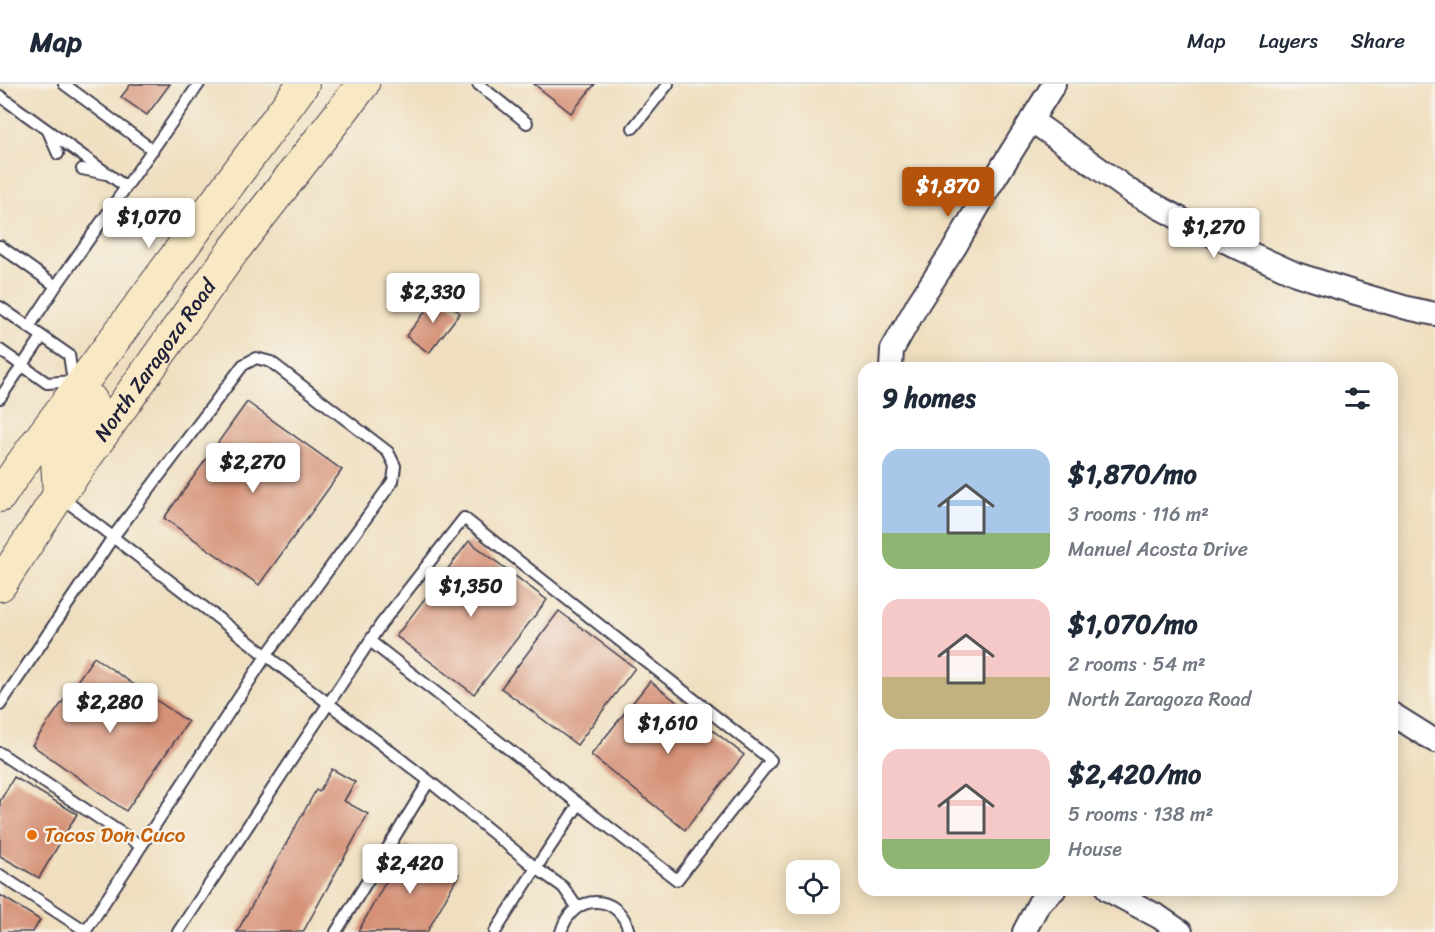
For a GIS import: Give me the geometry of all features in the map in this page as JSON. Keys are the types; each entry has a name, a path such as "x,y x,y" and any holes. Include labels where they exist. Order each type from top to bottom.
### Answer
{"main road":[{"name":"North Zaragoza Road","path":"0,496 77,383 303,84"},
{"name":"North Zaragoza Road","path":"0,585 59,495 232,251 363,84"},
{"path":"59,495 57,459 87,405 257,177 259,143"}],"street":[{"path":"891,362 892,350 919,302 1054,84"},
{"path":"1032,120 1133,193 1240,249 1296,274 1435,314"},
{"path":"1398,718 1435,741"},
{"path":"1024,932 1039,903 1047,896"},
{"path":"1119,896 1159,917 1181,932"}],"lane":[{"path":"64,84 153,150"},
{"path":"29,327 199,84"},
{"path":"478,84 527,123"},
{"path":"633,128 668,84"},
{"path":"0,96 126,187"},
{"path":"48,130 58,154"},
{"path":"82,170 109,174"},
{"path":"0,246 56,286"},
{"path":"0,307 69,355 77,383 47,383 0,350"},
{"path":"0,398 42,337"},
{"path":"0,705 113,537 243,365 256,358 271,362 388,452 395,466 393,481 266,656 86,932 0,875"},
{"path":"59,495 563,887 577,907"},
{"path":"178,932 381,624 464,518 771,760 677,880 370,641"},
{"path":"0,753 141,846"},
{"path":"336,932 429,781"},
{"path":"495,932 579,804"},
{"path":"561,932 563,923 577,907 600,902 621,913 629,932"}],"building":[{"path":"131,84 170,84 147,115 121,97"},
{"path":"534,84 595,84 571,113"},
{"path":"438,295 460,313 429,353 406,336"},
{"path":"247,402 342,470 259,585 164,518"},
{"path":"469,541 547,600 474,694 396,636"},
{"path":"559,611 635,668 577,745 501,688"},
{"path":"94,657 188,722 126,811 32,745"},
{"path":"650,681 744,755 685,830 591,755"},
{"path":"332,769 355,782 344,801 368,814 303,932 237,932 316,790 319,792"},
{"name":"Tacos Don Cuco","path":"14,777 77,814 39,878 0,856 0,801"},
{"path":"406,845 459,874 427,932 358,932"},
{"path":"0,895 40,920 33,932 0,932"}],"place":[{"name":"Tacos Don Cuco","path":"32,835"}]}
